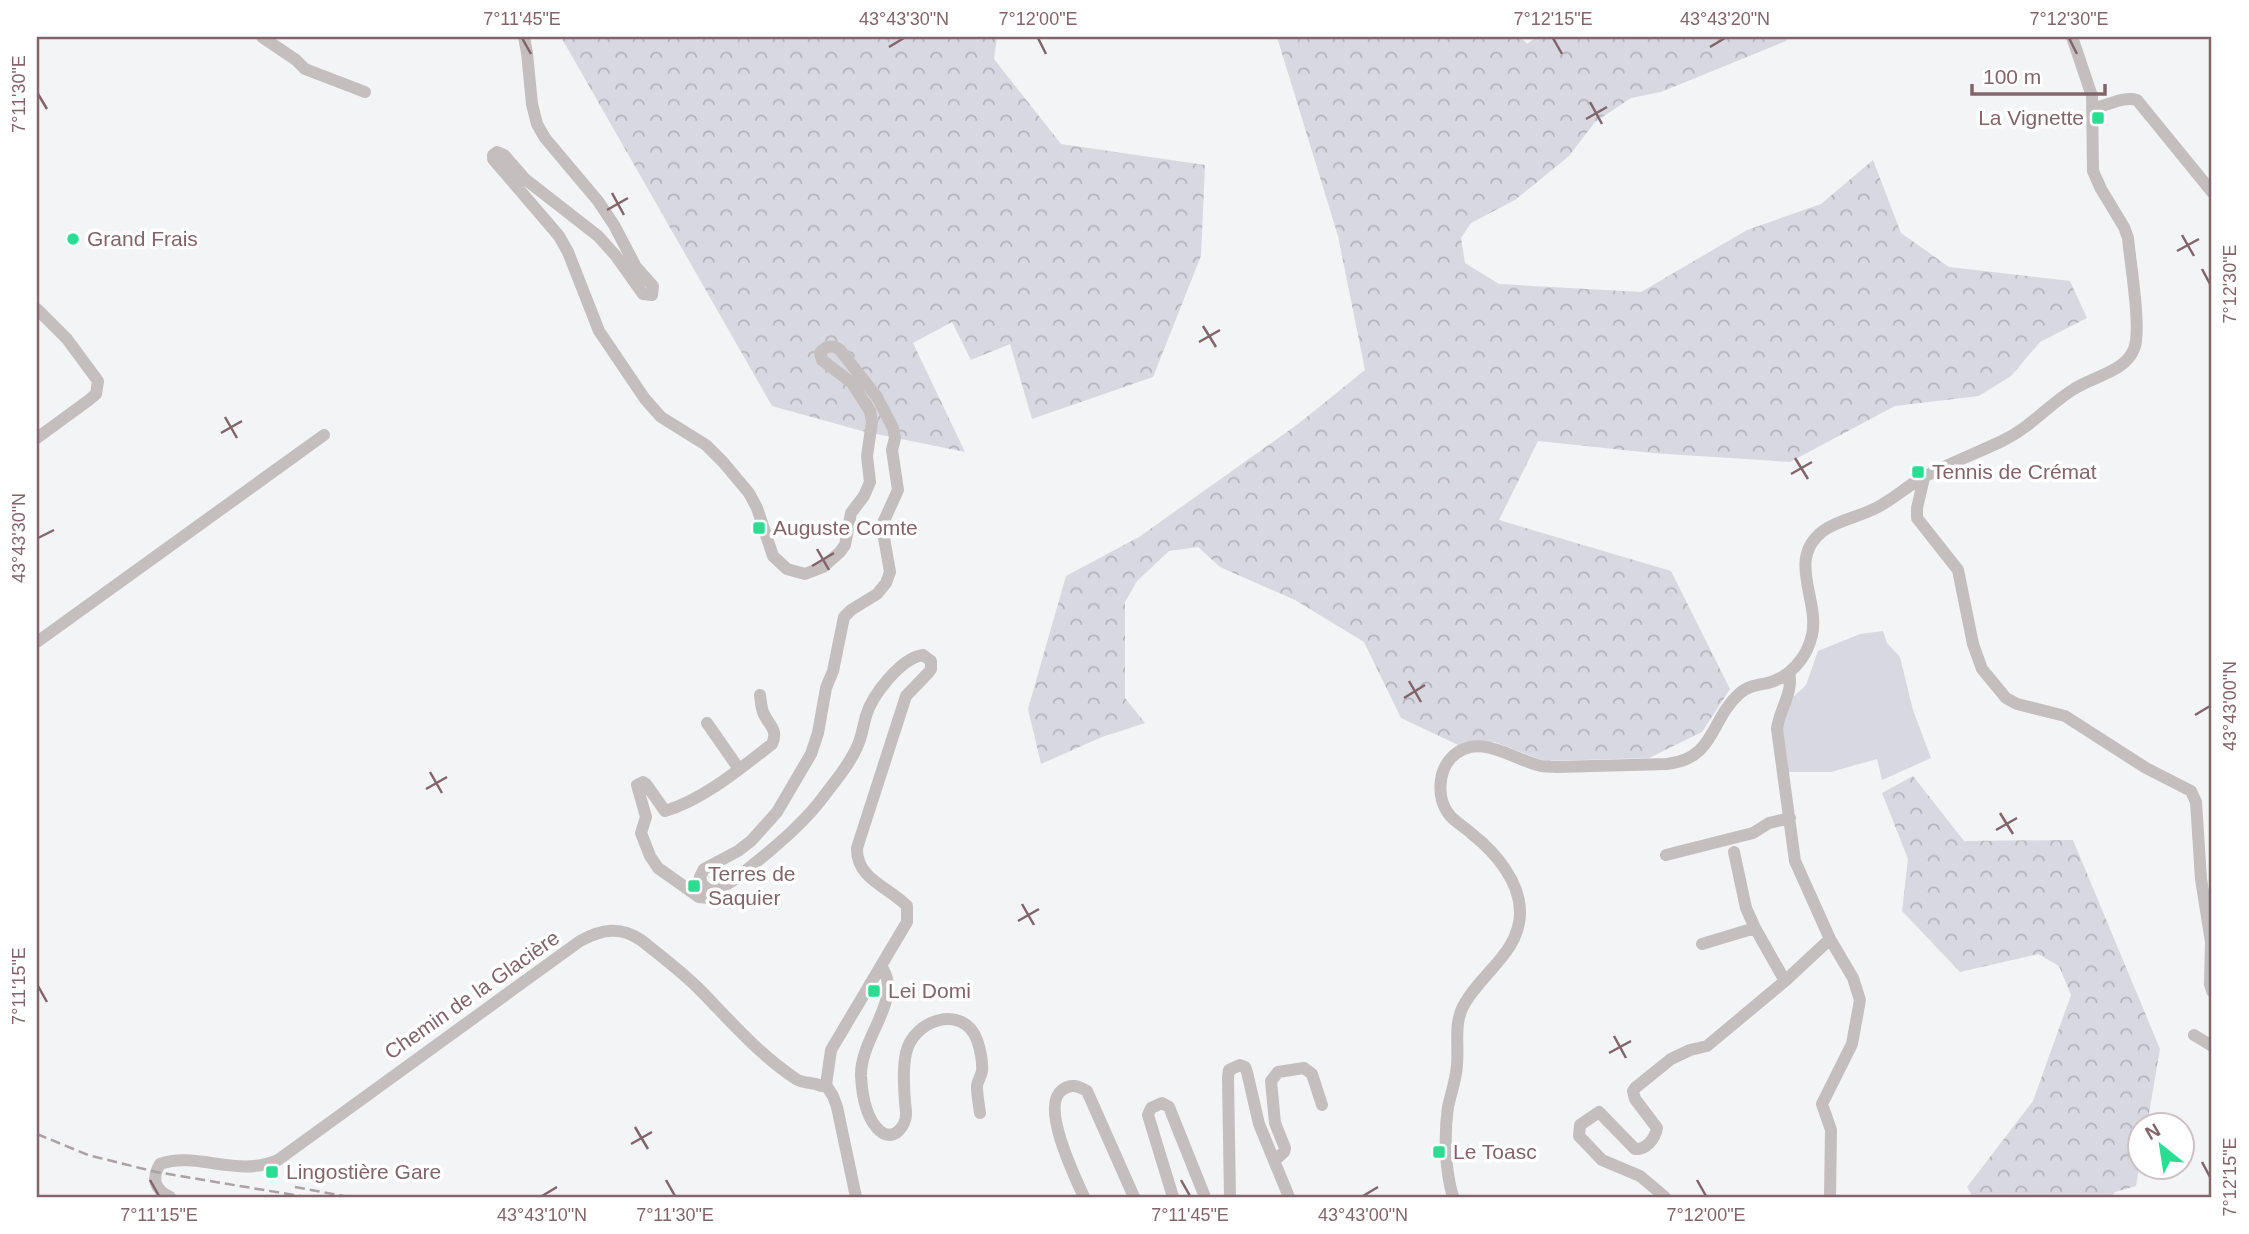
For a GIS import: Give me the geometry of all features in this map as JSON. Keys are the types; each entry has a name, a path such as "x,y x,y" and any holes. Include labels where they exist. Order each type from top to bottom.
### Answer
{"street":[{"path":"262,37 305,69 365,92"},
{"path":"524,37 537,124 545,138 604,210 636,267 653,286 652,295 643,294 598,236 525,179 500,152 494,153 493,159 559,236 599,331 645,399 661,417 706,445 749,493 760,515 770,550 781,565 794,573 804,574 823,567 832,560 845,545 851,513 864,496 870,482 867,463 872,422 870,411 852,383 822,360 820,353 823,349 833,346 840,350 877,397 893,428 892,450 898,490 883,523 890,572 886,583 877,594 844,617 811,754 777,812 762,830 738,851 704,869 700,877 702,884 713,889"},
{"path":"1453,1197 1448,1172 1447,1124 1457,1068 1459,1015 1475,987 1508,949 1520,914 1514,886 1501,863 1482,842 1448,814 1443,802 1441,779 1451,758 1472,747 1497,749 1548,767 1677,763 1694,755 1707,743 1728,705 1737,695 1752,686 1777,680 1789,673 1801,660 1812,635 1813,611 1804,569 1808,549 1822,532 1879,507 1924,478 2003,441 2030,425 2074,388 2116,369 2129,358 2135,347 2137,326 2128,239 2093,171 2093,108 2084,69 2072,37"},
{"path":"2093,108 2123,99 2137,100 2212,192"},
{"path":"37,309 67,340 98,381 96,394 37,438"},
{"path":"37,642 324,435"},
{"path":"1924,478 1917,518 1958,570 1973,644 1982,669 1993,684 2006,698 2017,704 2065,716 2146,768 2191,791 2196,802 2201,879 2211,942 2212,991"},
{"path":"760,695 764,714 774,729 775,739 739,769 668,810 662,809 646,784 643,782 638,785 646,817 641,832 650,856 658,869 699,897 709,898 713,889 734,879 797,827 851,759 862,736 869,709 893,674 907,660 923,655 931,661 931,669 906,696 857,848 857,857 865,872 904,903 908,910 907,922 831,1050 823,1082 837,1107 856,1197"},
{"path":"1789,673 1789,692 1779,716 1777,729 1795,861 1830,939 1853,978 1860,1000 1852,1044 1822,1104 1831,1130 1830,1197"},
{"path":"707,723 739,769"},
{"path":"1666,855 1753,832 1769,823 1790,818"},
{"path":"1734,852 1746,908 1785,981"},
{"path":"1702,944 1755,928"},
{"name":"Chemin de la Glacière","path":"170,1197 156,1188 159,1166 175,1162 257,1167 278,1160 580,941 601,932 620,930 641,940 701,991 764,1054 796,1079 823,1082"},
{"path":"1665,1197 1640,1176 1602,1160 1578,1136 1578,1129 1599,1112 1635,1149 1645,1147 1657,1128 1634,1099 1635,1088 1671,1059 1706,1046 1785,981 1830,939"},
{"path":"881,966 888,975 890,992 869,1038 861,1074 868,1112 876,1127 885,1134 890,1134 904,1126 907,1120 904,1087 906,1051 915,1034 927,1024 941,1019 956,1019 965,1023 978,1041 982,1071 977,1084 980,1113"},
{"path":"2194,1035 2212,1046"},
{"path":"1230,1197 1228,1078 1229,1070 1234,1066 1245,1067 1259,1124 1289,1197"},
{"path":"1274,1161 1285,1148 1273,1115 1270,1086 1273,1077 1278,1072 1304,1068 1313,1077 1322,1105"},
{"path":"1084,1197 1063,1148 1057,1122 1055,1104 1058,1093 1068,1086 1078,1086 1087,1091 1133,1197"},
{"path":"1173,1197 1148,1115 1151,1108 1162,1103 1169,1107 1205,1197"}],"green space":[{"path":"561,37 997,37 994,59 1061,144 1205,165 1201,256 1153,377 1032,419 1010,344 971,360 952,322 913,343 965,452 862,431 772,406"},
{"path":"1277,37 1521,37 1527,44 1536,37 1789,37 1786,41 1661,92 1631,98 1595,122 1569,156 1515,200 1471,223 1461,238 1465,263 1499,284 1641,292 1747,230 1821,204 1873,160 1901,233 1949,267 2070,281 2087,318 2040,342 2011,376 1979,396 1895,406 1790,462 1652,453 1538,441 1499,520 1671,571 1730,689 1702,732 1649,758 1544,761 1495,742 1458,745 1401,718 1364,642 1295,600 1220,567 1198,547 1169,551 1137,581 1125,602 1125,698 1145,723 1102,737 1041,764 1028,709 1066,576 1139,537 1298,424 1365,370 1338,236"},
{"path":"1883,631 1887,643 1900,657 1913,710 1931,758 1882,780 1877,759 1831,772 1787,772 1782,731 1790,700 1806,685 1818,651 1860,634"},
{"path":"1913,776 1964,841 2073,840 2160,1049 2149,1112 2126,1112 2126,1182 2137,1182 2136,1186 2115,1192 2111,1197 1973,1197 1967,1187 2033,1101 2071,995 2059,966 2038,954 1960,972 1902,911 1908,859 1882,793"}],"railway":[{"path":"37,1134 88,1155 156,1172 306,1197"},
{"path":"295,1187 349,1197"}],"place":[{"name":"La Vignette","path":"2098,118"},
{"name":"Grand Frais","path":"73,239"},
{"name":"Tennis de Crémat","path":"1918,472"},
{"name":"Auguste Comte","path":"759,528"},
{"name":"Terres de Saquier","path":"694,886"},
{"name":"Lei Domi","path":"874,991"},
{"name":"Le Toasc","path":"1439,1152"},
{"name":"Lingostière Gare","path":"272,1172"}]}
